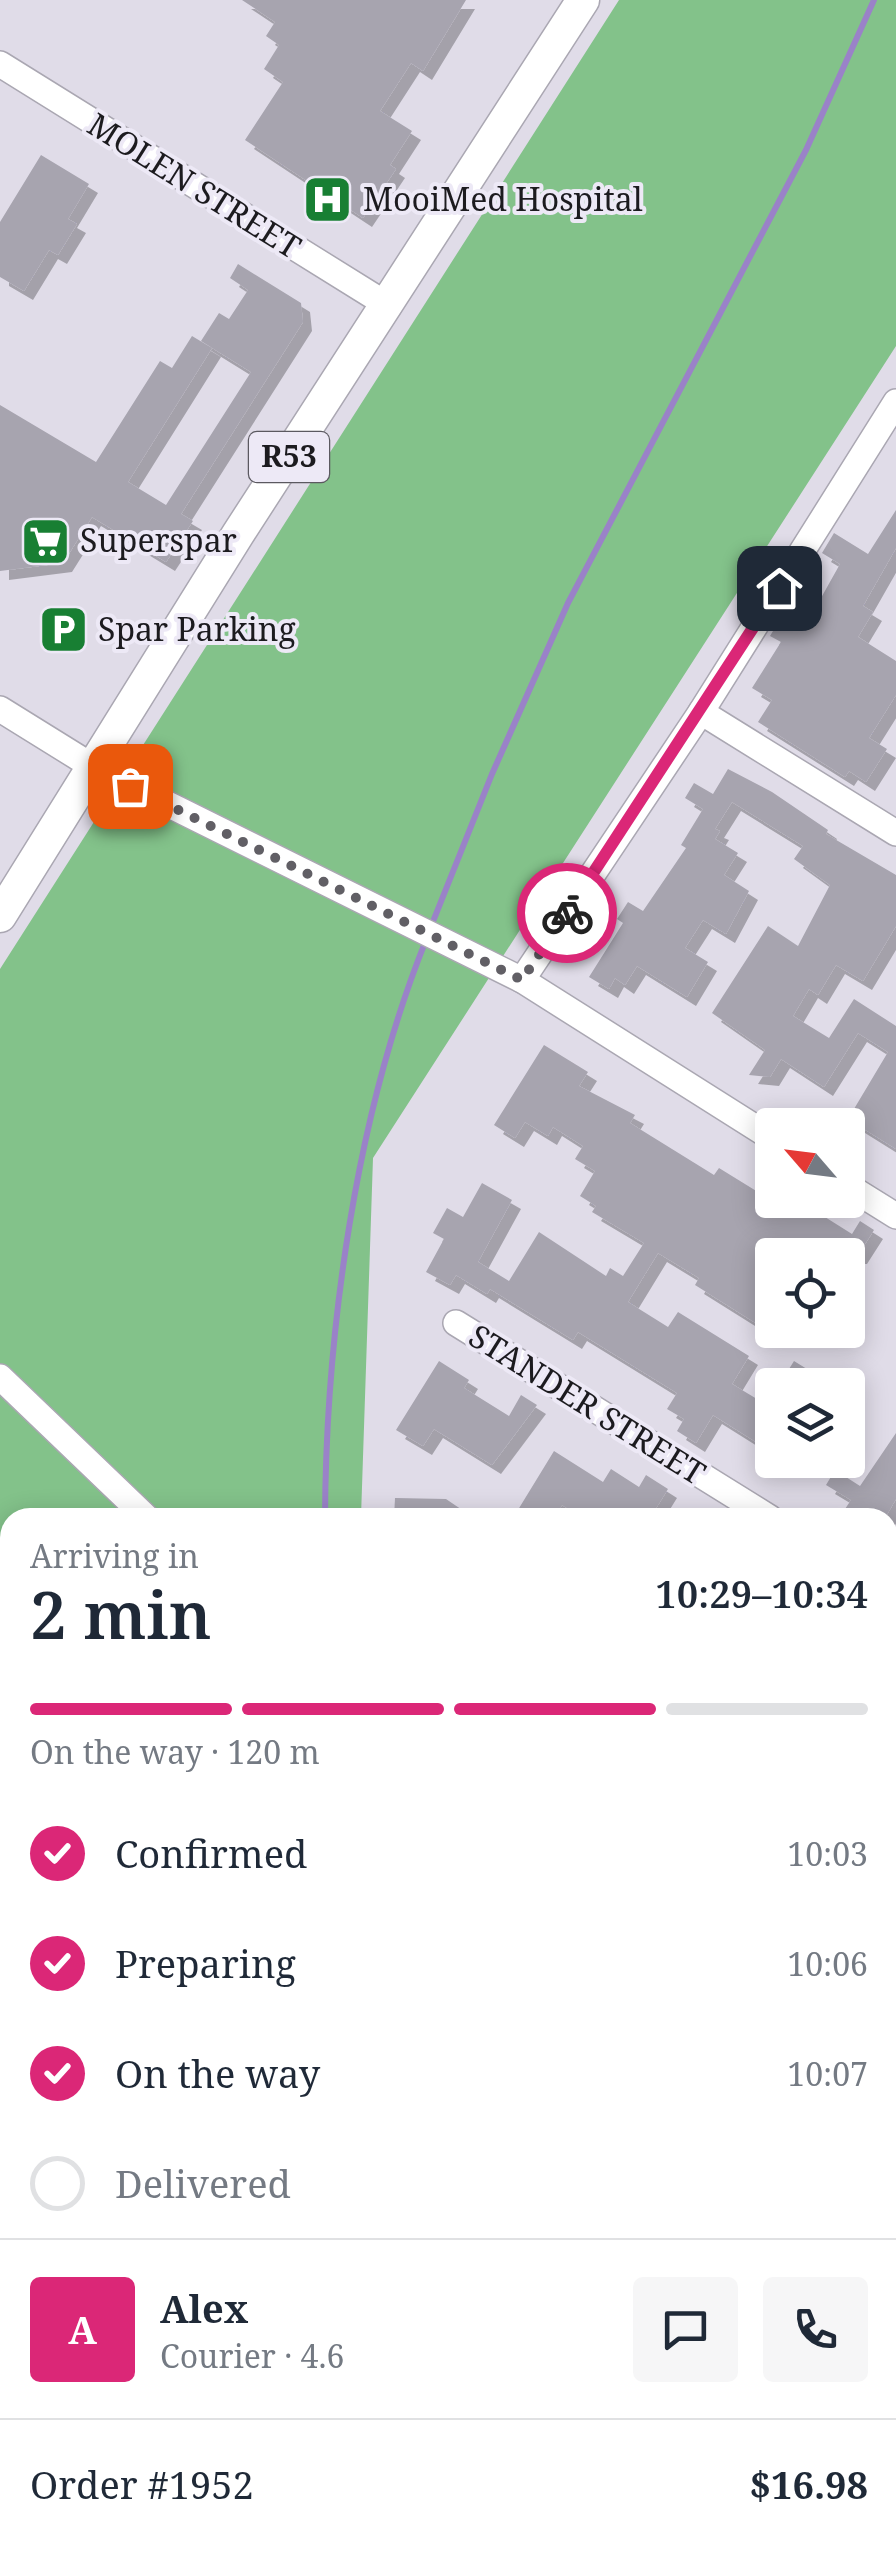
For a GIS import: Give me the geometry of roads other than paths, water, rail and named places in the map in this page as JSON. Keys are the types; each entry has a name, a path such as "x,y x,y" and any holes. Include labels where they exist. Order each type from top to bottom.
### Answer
{"main road":[{"name":"R53","path":"0,916 238,534 389,306 583,0"}],"street":[{"name":"MOLEN STREET","path":"0,64 389,306"},
{"path":"522,980 701,712 896,402"},
{"path":"0,709 94,768 522,980 755,1127"},
{"path":"701,712 896,833"},
{"path":"865,1197 896,1216"},
{"name":"STANDER STREET","path":"456,1323 754,1508"},
{"path":"0,1378 137,1508"}],"waterway":[{"path":"430,929 492,774 568,603 806,150 874,0"},
{"path":"325,1508 331,1373 350,1224 381,1077 426,940"}],"place":[{"name":"MooiMed Hospital","path":"328,200"},
{"name":"Superspar","path":"45,541"},
{"name":"Spar Parking","path":"63,630"}]}
